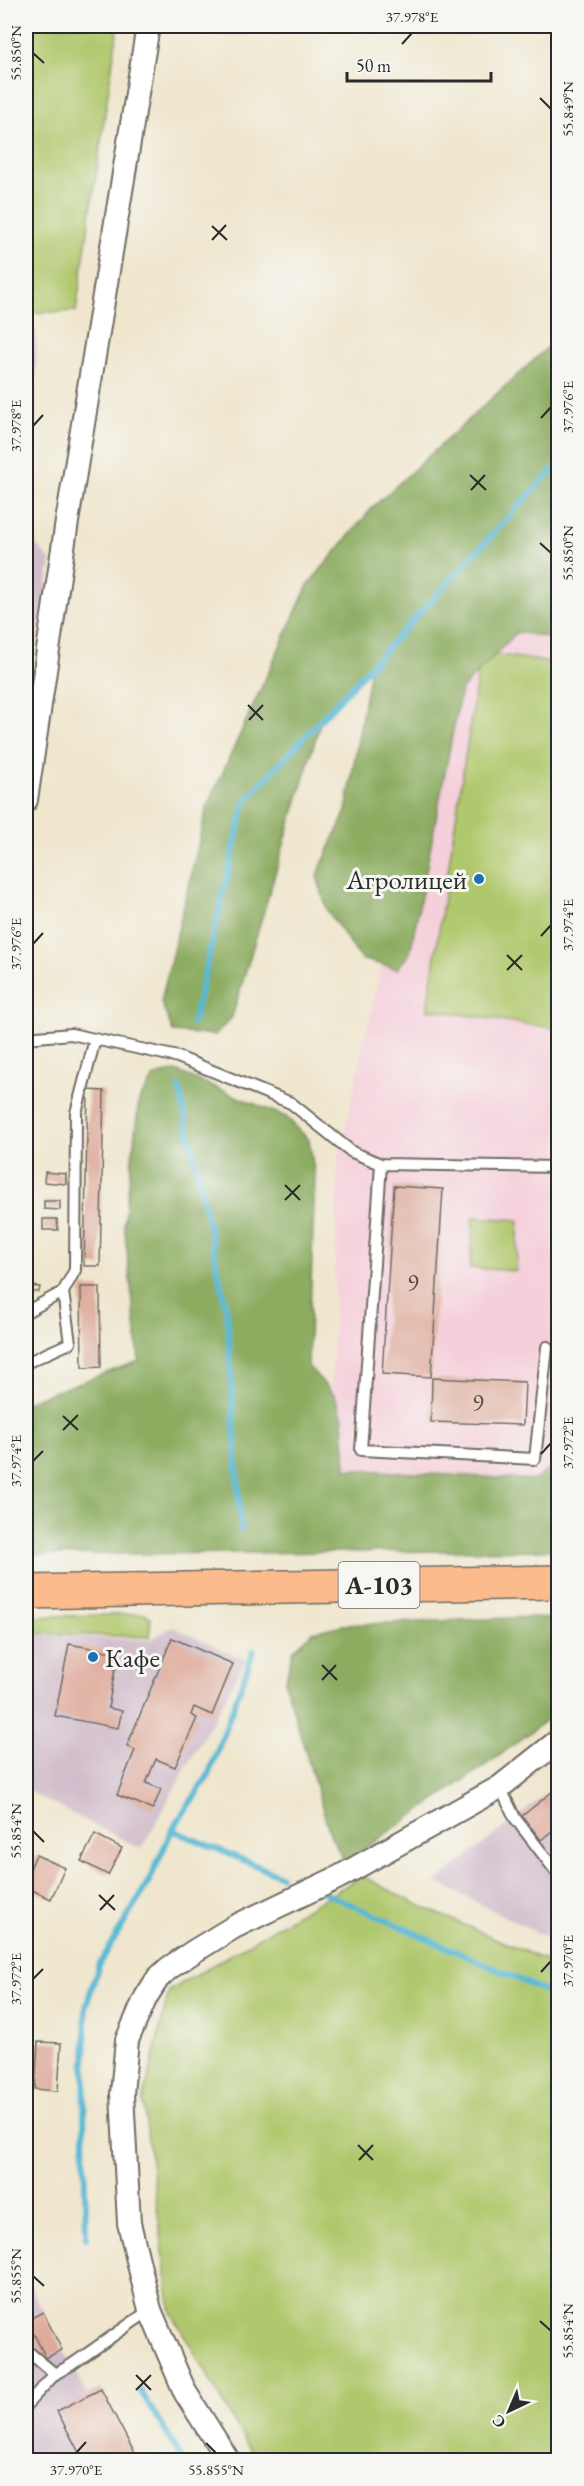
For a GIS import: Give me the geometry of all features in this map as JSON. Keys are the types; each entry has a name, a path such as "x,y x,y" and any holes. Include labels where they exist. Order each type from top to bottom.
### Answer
{"main road":[{"name":"А-103","path":"26,1592 558,1582"}],"street":[{"path":"26,800 68,516 148,26"},
{"path":"228,2460 185,2392 150,2310 129,2223 122,2094 127,2040 146,1997 158,1978 169,1968 234,1927 339,1877 500,1787 558,1741"}],"lane":[{"path":"26,1038 71,1034 178,1057 291,1103 352,1152 381,1164 558,1167"},
{"path":"26,1312 63,1292 75,1270 76,1113 95,1040"},
{"path":"381,1164 361,1450 536,1459 547,1347"},
{"path":"26,1363 70,1343 63,1292"},
{"path":"500,1787 515,1818 558,1874"},
{"path":"26,2404 55,2374 150,2310"},
{"path":"26,2350 55,2374"}],"shaded area":[{"path":"36,328 36,545 51,561 26,698 26,329"},
{"name":"Агролицей","path":"465,587 558,599 558,1514 328,1503 338,1160"},
{"path":"172,1627 246,1660 141,1849 26,1790 26,1635 150,1640"},
{"path":"558,1784 558,1943 436,1882"},
{"path":"26,2279 87,2394 101,2389 138,2460 26,2460"}],"green space":[{"path":"26,26 118,26 76,311 26,313"},
{"path":"558,338 558,639 517,632 461,690 410,953 397,969 361,959 327,910 317,876 346,811 370,668 320,724 232,1017 215,1035 173,1032 161,1002 207,807 308,585 373,507"},
{"path":"481,652 558,664 558,1029 427,1009"},
{"path":"176,1071 286,1117 309,1140 315,1176 308,1366 335,1396 343,1418 346,1469 535,1480 554,1465 558,1441 558,1550 26,1555 26,1402 139,1361 124,1224 139,1100 155,1076"},
{"path":"473,1217 519,1220 516,1271 470,1268"},
{"path":"146,1614 151,1618 149,1637 26,1633 26,1617"},
{"path":"535,1617 558,1619 558,1711 499,1756 345,1862 331,1837 285,1683 293,1651 313,1632 343,1625"},
{"path":"362,1876 414,1903 558,1966 558,2460 256,2460 171,2312 143,2101 169,1991"}],"water":[{"path":"26,542 32,548 32,595 26,615"}],"building":[{"path":"88,1090 104,1091 100,1266 84,1266"},
{"path":"45,1172 66,1174 66,1184 44,1182"},
{"path":"394,1186 443,1189 431,1377 382,1374"},
{"path":"44,1201 60,1201 60,1210 44,1209"},
{"path":"43,1219 57,1219 58,1230 43,1230"},
{"path":"26,1286 40,1287 39,1292 26,1291"},
{"path":"81,1287 100,1287 101,1367 82,1368"},
{"path":"556,1370 558,1370 558,1411 554,1410"},
{"path":"432,1378 525,1382 523,1425 431,1422"},
{"path":"172,1638 233,1664 212,1715 194,1707 191,1715 197,1718 175,1767 156,1759 146,1783 161,1789 153,1809 117,1795 135,1750 127,1746"},
{"path":"69,1644 118,1653 108,1708 122,1711 118,1728 55,1716"},
{"path":"558,1787 558,1826 541,1840 522,1816"},
{"path":"95,1834 122,1848 108,1875 81,1861"},
{"path":"36,1855 65,1868 51,1899 26,1887 26,1877"},
{"path":"38,2042 61,2043 58,2091 35,2089"},
{"path":"43,2312 62,2350 46,2358 27,2320"},
{"path":"101,2389 138,2460 83,2460 57,2411"}],"waterway":[{"path":"193,1023 245,801 558,464"},
{"path":"179,1087 227,1313 241,1530"},
{"path":"86,2238 84,2136 86,2006 99,1965 149,1881 172,1830 208,1776 254,1650"},
{"path":"172,1830 281,1876"},
{"path":"323,1892 558,1997"},
{"path":"140,2390 183,2460"}],"place":[{"name":"Агролицей","path":"479,879"},
{"name":"Кафе","path":"93,1657"}]}
